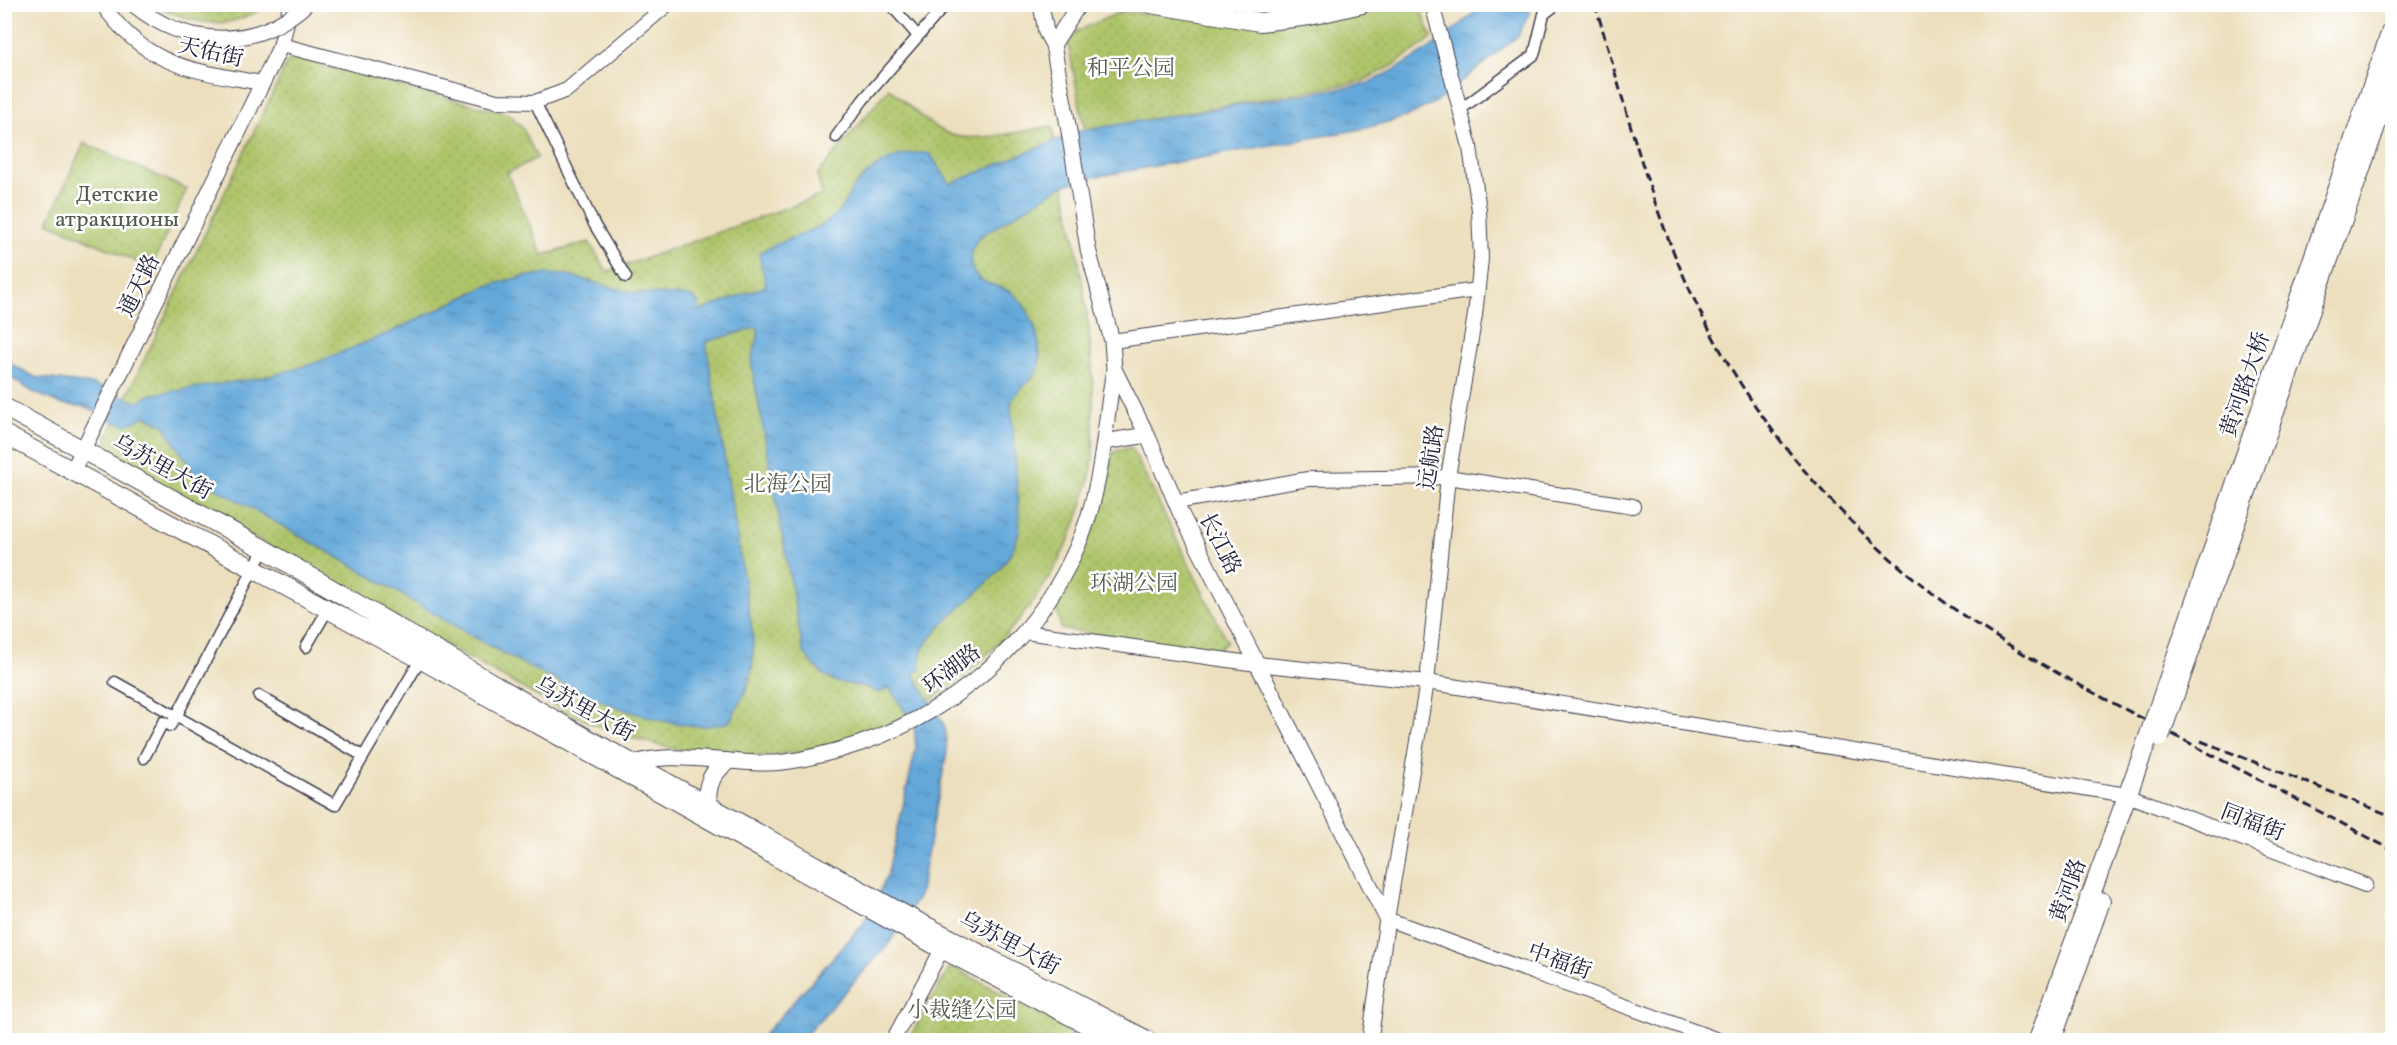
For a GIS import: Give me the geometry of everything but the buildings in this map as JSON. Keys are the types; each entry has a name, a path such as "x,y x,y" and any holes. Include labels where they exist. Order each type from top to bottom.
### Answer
{"main road":[{"path":"134,4 177,29 219,38 258,35 277,27 306,4"},
{"name":"通天路","path":"72,472 281,45 291,4"},
{"name":"长江路","path":"1041,4 1046,32 1053,45 1088,249 1112,341 1114,369 1147,435 1176,502 1387,919"},
{"path":"1053,45 1079,4"},
{"path":"1151,4 1260,22 1310,16 1362,4"},
{"name":"黄河路大桥","path":"2147,757 2392,28"},
{"name":"黄河路大桥","path":"2147,757 2195,645 2392,81"},
{"name":"环湖路","path":"628,768 658,758 769,763 812,757 855,745 903,726 944,704 996,663 1025,632 1050,597 1083,532 1097,487 1114,369"},
{"name":"乌苏里大街","path":"4,406 264,549 424,652 628,768 906,922 1147,1041"},
{"name":"乌苏里大街","path":"4,434 328,609 424,652"},
{"path":"1104,442 1147,435"},
{"name":"黄河路","path":"2038,1041 2147,757"},
{"path":"707,804 707,791 711,776 726,762"},
{"name":"乌苏里大街","path":"628,768 707,804 875,905"},
{"name":"黄河路","path":"2052,1041 2132,797"},
{"path":"1370,1041 1387,919"},
{"name":"乌苏里大街","path":"946,943 1116,1041"}],"street":[{"name":"天佑街","path":"102,4 118,27 165,62 191,70 261,83"},
{"path":"281,45 497,101 535,102 567,90 668,4"},
{"path":"890,4 918,36"},
{"path":"836,137 863,100 946,4"},
{"name":"远航路","path":"1387,919 1427,682 1448,477 1481,259 1479,210 1470,147 1432,4"},
{"path":"1461,109 1534,55 1544,14 1557,4"},
{"path":"535,102 594,224 626,277"},
{"path":"1112,341 1478,290"},
{"path":"1176,502 1308,479 1448,477 1633,506"},
{"path":"144,758 163,722 170,726 176,717 264,549"},
{"path":"306,647 328,609"},
{"name":"同福街","path":"1025,632 1257,664 1427,682 2132,797 2365,885"},
{"path":"116,682 335,805 424,652"},
{"path":"259,696 363,756"},
{"name":"中福街","path":"1387,919 1718,1041"},
{"path":"893,1041 946,943"}],"green space":[{"name":"和平公园","path":"1375,4 1419,5 1432,38 1394,65 1363,81 1085,131 1068,44 1077,31 1120,12 1321,18"},
{"path":"154,5 266,5 238,20 210,23 182,17"},
{"name":"北海公园","path":"290,57 509,114 522,127 537,158 507,173 543,255 589,242 607,272 822,195 817,175 889,88 927,120 952,135 987,137 1052,126 1081,273 1091,346 1093,459 1080,511 1065,549 1045,584 1021,618 994,648 963,676 931,700 882,729 849,741 814,749 763,756 712,755 686,751 612,731 565,712 122,464 108,452 107,437"},
{"name":"Детские атракционы","path":"84,143 187,189 151,268 48,222"},
{"name":"环湖公园","path":"1131,447 1227,641 1215,652 1061,629 1056,605 1075,568 1090,531 1113,452"},
{"name":"小裁缝公园","path":"951,966 1089,1040 924,1040 912,1033"}],"water":[{"name":"北海公园","path":"1482,5 1533,5 1518,36 1437,101 1406,117 1362,129 1094,177 1063,185 979,237 971,254 973,271 983,281 1009,291 1018,299 1029,313 1039,347 1039,365 1036,372 1014,397 1011,404 1020,528 1007,560 985,585 948,619 923,648 921,669 913,673 945,727 947,752 919,896 888,945 801,1040 759,1040 863,924 887,876 916,748 914,725 889,687 879,693 833,680 818,670 803,651 751,361 758,337 758,327 706,342 753,637 753,662 749,682 729,722 692,726 648,717 598,699 546,676 494,648 214,487 202,477 196,477 164,425 146,416 127,425 115,422 86,407 61,404 33,392 5,374 4,360 35,377 96,385 138,403 149,395 271,376 315,363 391,332 487,286 520,277 547,274 566,275 634,293 690,296 698,303 700,311 766,286 759,253 827,222 836,214 863,178 880,165 899,156 930,154 950,184 1079,131 1366,84 1427,49"}],"railway":[{"path":"1595,4 1651,192 1695,301 1743,388 1771,429 1835,505 1908,573 1972,622 2078,684 2392,850"},
{"path":"2201,741 2392,816"}]}
